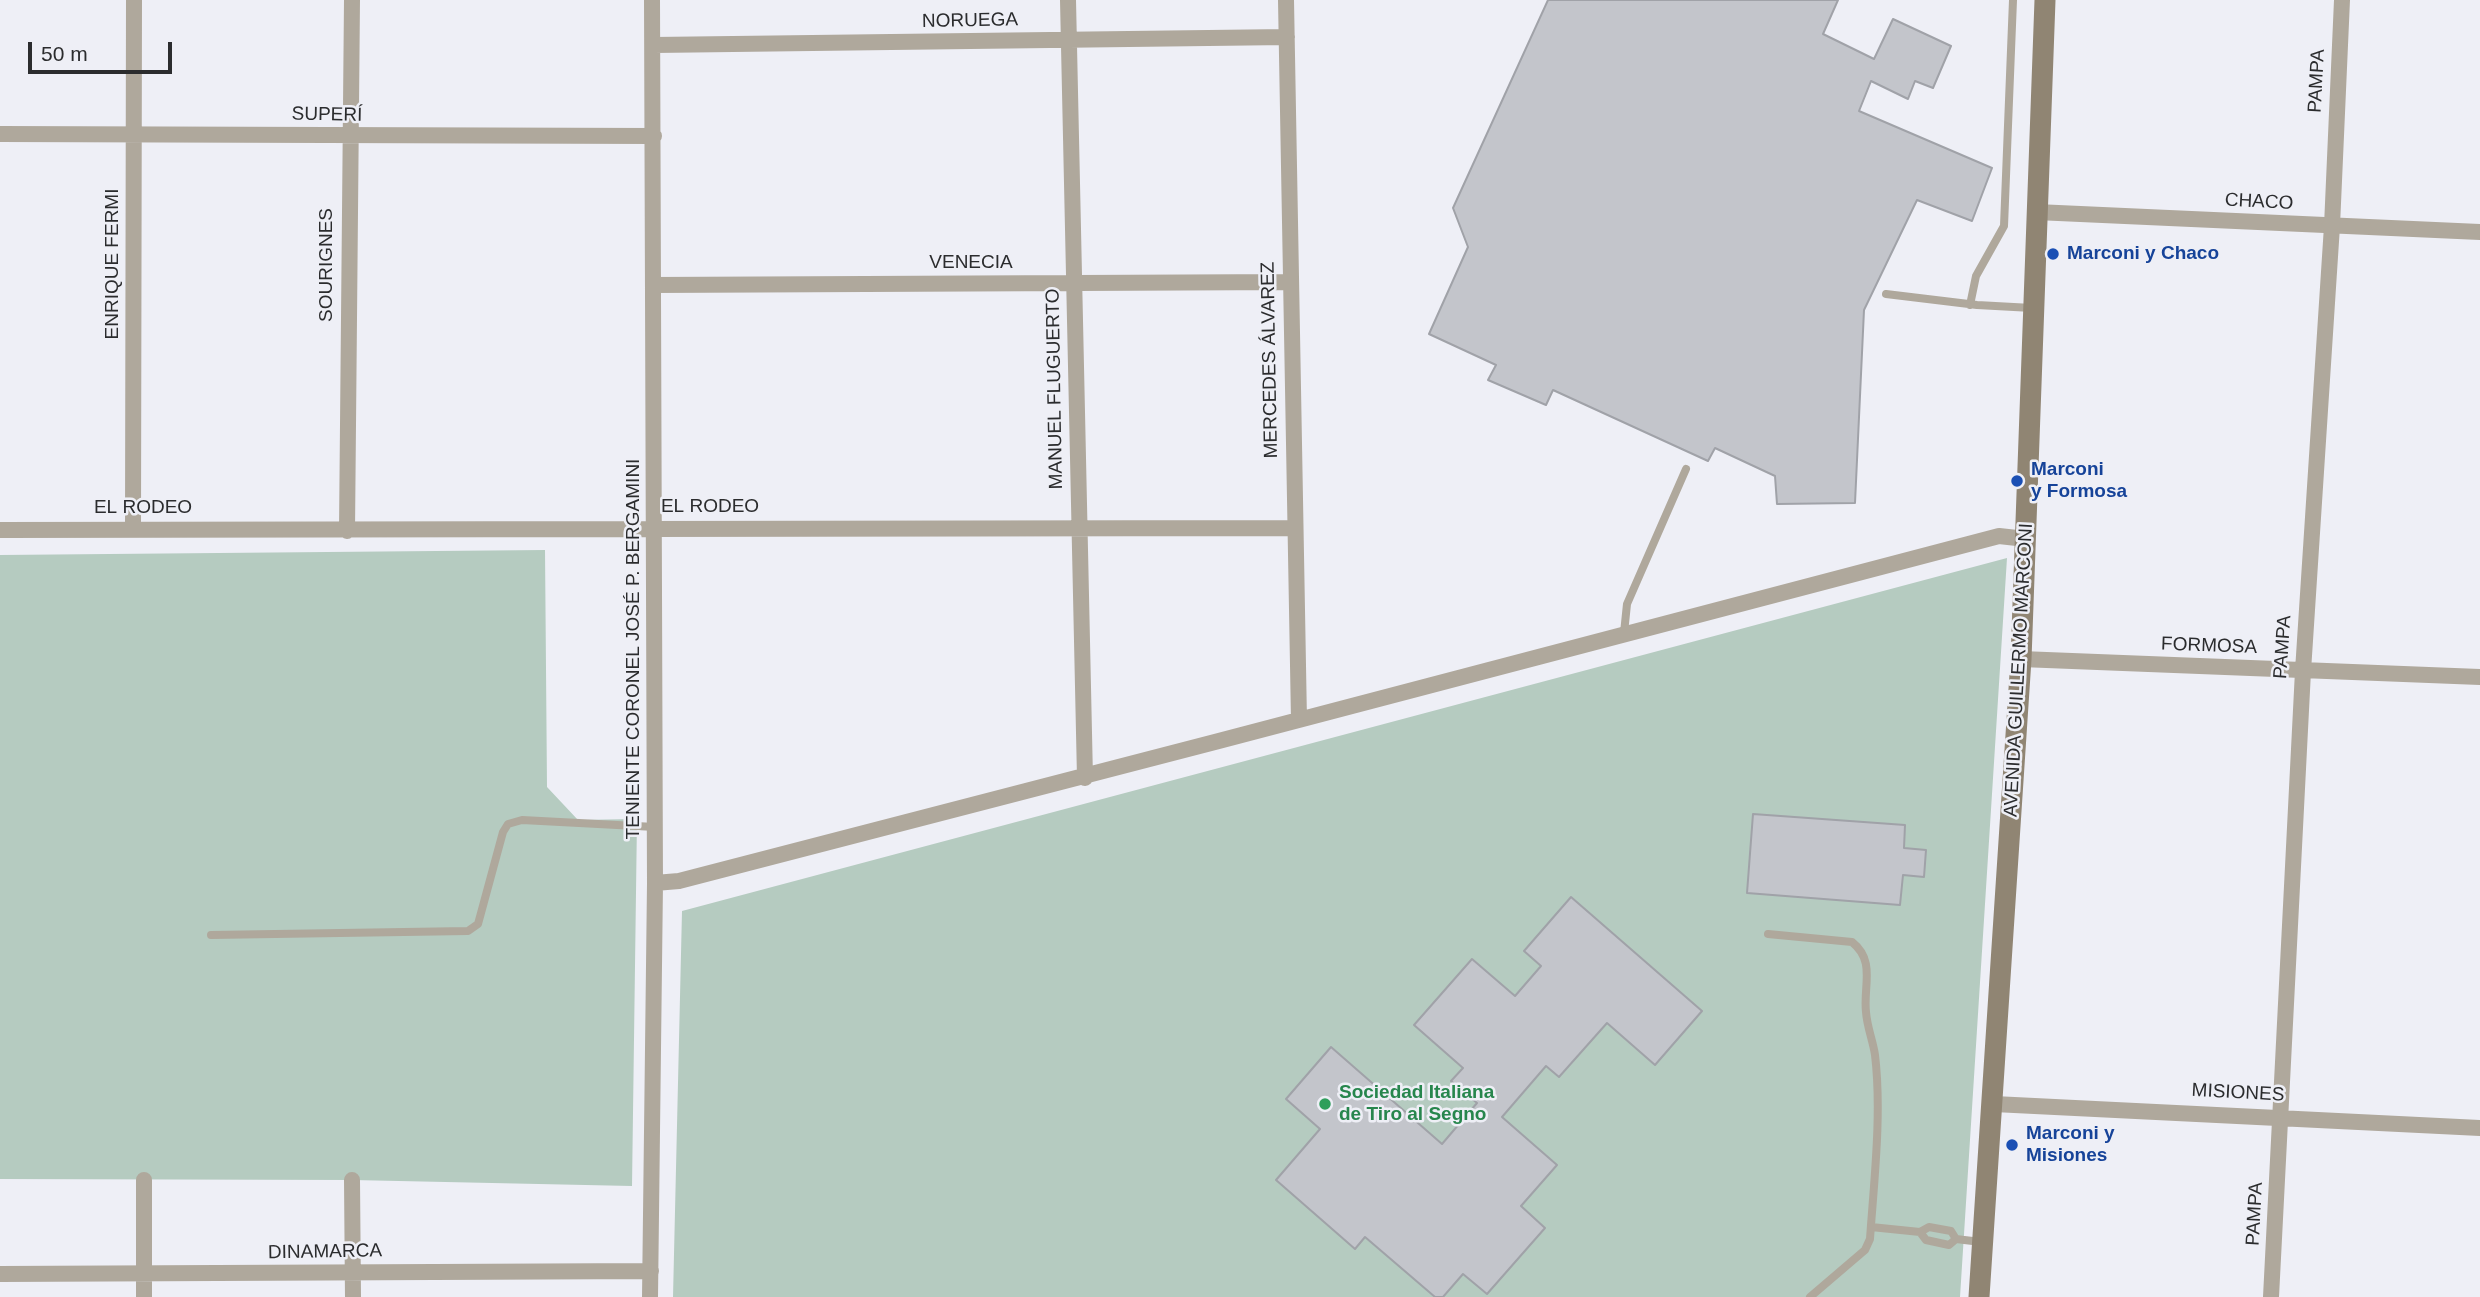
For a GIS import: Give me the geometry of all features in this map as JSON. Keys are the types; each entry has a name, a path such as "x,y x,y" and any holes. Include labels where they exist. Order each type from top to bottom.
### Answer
{"main road":[{"name":"AVENIDA GUILLERMO MARCONI","path":"1979,1297 1994,1104 2021,659 2045,0"}],"street":[{"name":"ENRIQUE FERMI","path":"133,527 134,0"},
{"name":"SOURIGNES","path":"347,531 352,0"},
{"name":"TENIENTE CORONEL JOSÉ P. BERGAMINI","path":"650,1297 655,883 652,0"},
{"name":"MANUEL FLUGUERTO","path":"1068,0 1084,778"},
{"name":"MERCEDES ÁLVAREZ","path":"1286,0 1299,720"},
{"name":"PAMPA","path":"2271,1297 2303,670 2332,226 2342,0"},
{"name":"NORUEGA","path":"654,45 1287,37"},
{"name":"SUPERÍ","path":"0,134 654,136"},
{"name":"CHACO","path":"2036,212 2480,232"},
{"name":"VENECIA","path":"653,285 1290,282"},
{"name":"EL RODEO","path":"0,530 133,527 347,531 1294,528"},
{"path":"655,883 679,881 1084,778 1998,536 2026,539"},
{"name":"FORMOSA","path":"2021,659 2480,677"},
{"name":"MISIONES","path":"1994,1104 2281,1116 2480,1128"},
{"path":"144,1180 144,1297"},
{"path":"352,1180 353,1297"},
{"name":"DINAMARCA","path":"0,1274 144,1276 650,1271"}],"lane":[{"path":"1970,305 1976,276 2004,226 2013,0"},
{"path":"1886,294 1970,305 2035,308"},
{"path":"1624,633 1627,604 1685,469"},
{"path":"211,935 468,931 478,924 503,832 508,824 522,820 655,827"},
{"path":"1768,934 1852,942 1862,950 1868,964 1866,1012 1875,1068 1870,1239 1865,1250 1810,1297"},
{"path":"1871,1227 1920,1232 1929,1227 1951,1231 1956,1239"},
{"path":"1920,1232 1926,1240 1949,1245 1956,1239 1982,1242"}],"green space":[{"path":"545,550 547,787 578,820 637,819 632,1186 352,1180 0,1179 0,555"},
{"name":"Sociedad Italiana de Tiro al Segno","path":"2007,558 1960,1297 673,1297 682,911"}],"building":[{"path":"1548,0 1838,0 1823,34 1874,59 1893,19 1951,46 1933,88 1915,81 1908,99 1871,81 1859,111 1992,168 1972,221 1917,200 1864,310 1855,503 1777,504 1775,476 1715,448 1708,461 1553,390 1546,405 1488,380 1496,365 1429,334 1468,247 1453,208"},
{"path":"1753,814 1905,825 1904,848 1926,850 1924,877 1903,875 1900,905 1747,893"},
{"path":"1571,897 1702,1011 1655,1065 1607,1023 1559,1077 1546,1066 1502,1117 1557,1165 1521,1206 1545,1228 1487,1294 1463,1274 1443,1297 1435,1297 1365,1237 1355,1249 1276,1180 1320,1129 1286,1099 1331,1047 1442,1144 1477,1103 1451,1081 1463,1068 1414,1025 1472,959 1515,996 1541,966 1524,951"}],"place":[{"name":"Marconi y Chaco","path":"2053,254"},
{"name":"Marconi y Formosa","path":"2017,481"},
{"name":"Sociedad Italiana de Tiro al Segno","path":"1325,1104"},
{"name":"Marconi y Misiones","path":"2012,1145"}]}
